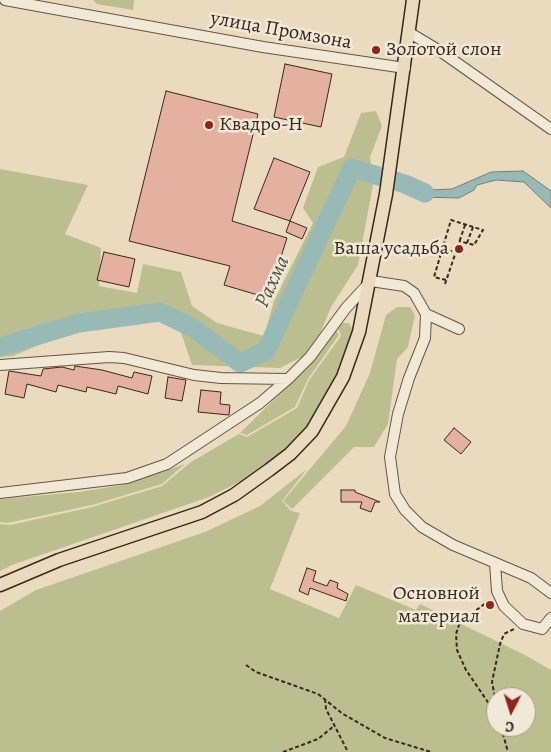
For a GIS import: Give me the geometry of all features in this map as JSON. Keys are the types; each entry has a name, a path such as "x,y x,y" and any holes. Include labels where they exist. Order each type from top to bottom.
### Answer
{"main road":[{"path":"0,585 59,560 202,512 234,495 290,454 312,431 343,377 359,332 371,281 393,151 413,0"}],"street":[{"name":"улица Промзона","path":"5,0 49,3 263,47 405,68"},
{"path":"410,33 440,51 551,129"},
{"path":"0,493 127,478 167,464 260,403 288,378 310,357 346,308 371,281 404,286 414,294 426,314 426,338 409,378 398,414 390,457 395,494 405,510 422,527 453,545 532,578 551,593"},
{"path":"426,314 459,329"},
{"path":"0,365 109,357 124,358 194,375 221,378 288,378"},
{"path":"495,563 497,591 504,606 523,624 542,629 551,618"}],"path":[{"path":"446,280 434,277 451,220 483,230 474,245 460,241"},
{"path":"445,284 465,224"},
{"path":"467,243 472,227"},
{"path":"442,249 456,253"},
{"path":"486,699 466,670 457,650 456,634 460,622 469,614 486,605 497,591"},
{"path":"493,687 492,682 504,634 523,624"},
{"path":"246,665 256,672 318,694 344,714 385,738 431,752"},
{"path":"325,699 326,709 348,752"},
{"path":"283,752 318,739 334,726"},
{"path":"504,737 508,752"}],"green space":[{"path":"93,0 134,0 133,10 97,4"},
{"path":"376,111 382,126 370,157 373,185 358,265 331,307 313,351 280,368 192,365 174,312 110,328 79,328 13,356 0,357 0,169 88,185 65,234 101,248 99,286 137,293 143,264 181,272 192,306 217,323 264,336 274,301 313,223 303,208 318,167 344,157 361,113"},
{"path":"397,307 410,307 415,315 408,347 397,359 388,424 374,447 354,447 292,509 283,501 346,426 370,373 386,315"},
{"path":"342,323 349,323 353,331 336,382 313,420 286,451 253,475 209,497 12,565 0,571 0,524 10,525 92,507 162,486 191,462 239,434 247,437 297,408 309,380 341,336 338,328"},
{"path":"336,329 339,335 308,379 295,407 247,435 240,433 309,365"},
{"path":"185,464 162,484 92,505 8,523 0,522 0,499 79,492 123,485"},
{"path":"307,469 282,501 291,511 300,513 270,589 339,618 356,585 416,610 420,604 525,655 551,670 551,752 0,752 0,611 36,590 205,532 260,506"}],"water":[{"path":"523,171 551,191 551,208 524,182 496,180 477,185 474,190 459,198 420,197 401,187 402,178 429,190 452,189 491,172"}],"building":[{"path":"285,64 332,74 321,127 274,117"},
{"path":"166,91 258,114 232,221 287,238 268,298 224,285 230,266 129,241"},
{"path":"274,158 310,172 290,221 254,209"},
{"path":"290,221 307,228 302,239 286,232"},
{"path":"104,252 135,259 129,287 97,280"},
{"path":"75,366 102,370 132,378 134,372 152,376 148,394 118,386 116,394 87,387 86,392 58,385 56,392 27,384 24,398 5,394 9,371 41,376 43,369 62,367 74,370"},
{"path":"168,377 186,380 182,401 165,398"},
{"path":"201,390 221,392 220,404 230,405 229,415 198,412"},
{"path":"454,428 471,442 461,454 444,440"},
{"path":"341,490 355,490 355,492 380,502 375,502 371,512 360,508 362,502 341,502"},
{"path":"307,568 316,571 313,581 327,586 330,580 338,583 337,588 348,594 346,601 310,588 308,595 299,591"}],"waterway":[{"name":"Рахма","path":"0,347 79,323 160,312 193,328 240,363 266,351 352,168 405,184 425,193"}],"place":[{"name":"Золотой слон","path":"376,50"},
{"name":"Квадро-Н","path":"209,125"},
{"name":"Ваша усадьба","path":"459,249"},
{"name":"Основной материал","path":"490,605"}]}
